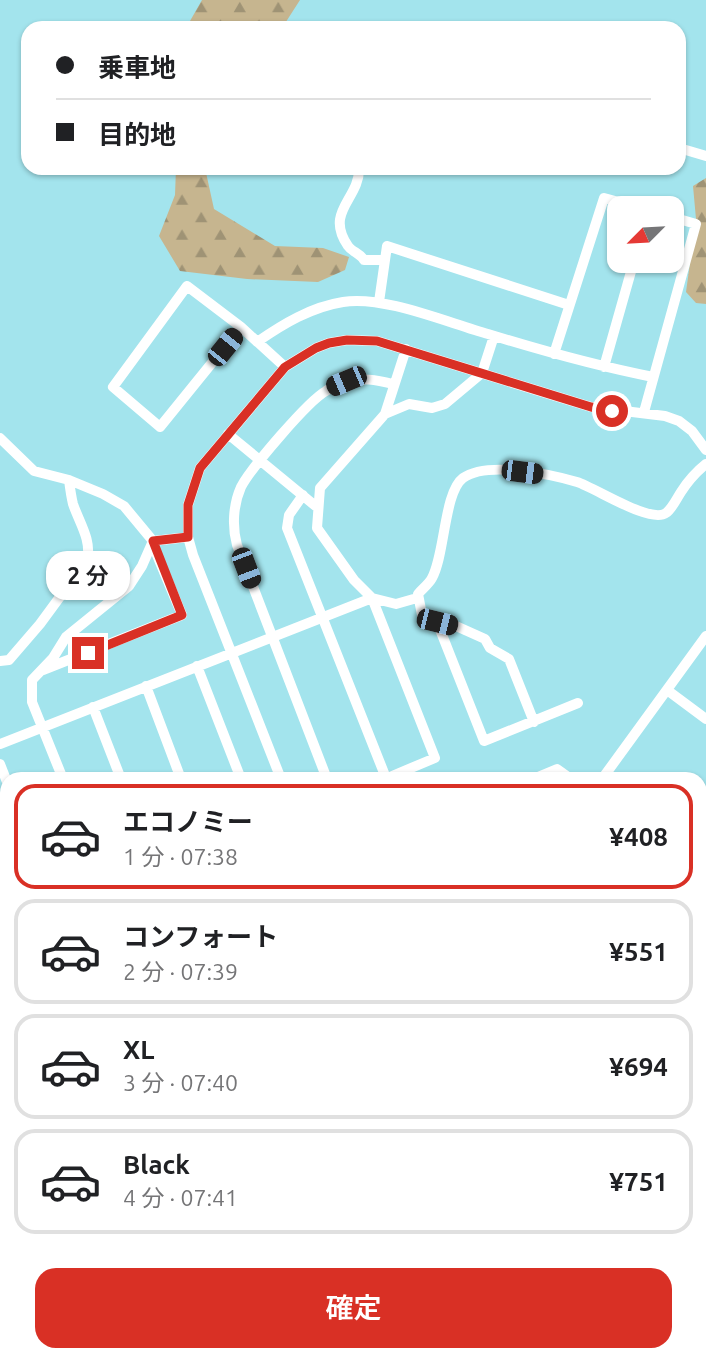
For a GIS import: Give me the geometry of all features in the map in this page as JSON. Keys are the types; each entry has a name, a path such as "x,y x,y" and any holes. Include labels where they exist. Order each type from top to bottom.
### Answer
{"street":[{"path":"686,150 706,156"},
{"path":"359,175 338,218 339,228 349,249 364,260 383,260"},
{"path":"554,354 604,198 607,199"},
{"path":"684,220 696,224 684,267"},
{"path":"379,302 387,246 569,305"},
{"path":"604,367 631,273"},
{"path":"644,412 682,273"},
{"path":"241,327 160,427 113,387 187,286 241,327 285,367"},
{"path":"257,342 282,325 315,309 345,302 379,302 554,354 653,377"},
{"path":"402,772 435,758 372,598 354,580 317,528 320,488 385,414 409,404 432,408 445,404 482,373 494,336"},
{"path":"278,772 193,555 188,537 188,505 200,468 285,367 316,348 347,340 377,341 591,407 665,416 679,421 692,431 706,450"},
{"path":"385,414 406,349"},
{"path":"324,772 237,545 233,524 242,486 309,404 325,391 346,381 373,380 393,384"},
{"path":"228,433 318,508"},
{"path":"0,438 34,471 69,480 124,506 153,542 182,615 41,671"},
{"path":"534,722 509,659 491,648 485,639 422,615 418,594 433,578 452,496 461,479 477,471 489,469 546,475 579,483 657,516 666,513 694,474 706,464"},
{"path":"0,661 9,660 40,624 87,560 89,552 86,538 73,502 69,480"},
{"path":"303,495 289,514 287,528 383,772"},
{"path":"153,542 188,537"},
{"path":"60,772 32,702 32,680 53,658 66,637 129,586 153,542"},
{"path":"0,744 372,598 396,604 417,598"},
{"path":"437,622 484,741 578,703"},
{"path":"607,772 704,642"},
{"path":"197,666 238,772"},
{"path":"146,686 178,772"},
{"path":"667,690 706,719"},
{"path":"93,707 118,772"}],"green space":[{"path":"202,0 300,0 286,21 190,21"},
{"path":"176,175 207,175 214,209 275,246 323,248 349,257 345,270 318,282 247,279 180,271 159,236 175,195"},
{"path":"706,178 706,304 696,303 686,292 696,219 693,186"}],"route":[{"path":"88,653 182,615 153,541 188,537 188,505 200,468 285,367 316,348 347,340 377,341 591,407 612,411"}]}
